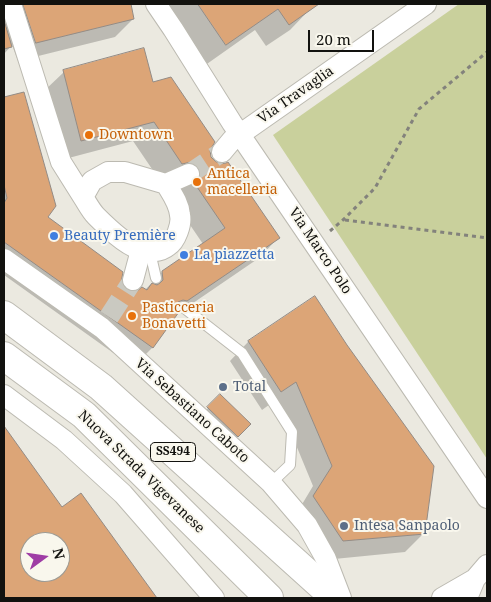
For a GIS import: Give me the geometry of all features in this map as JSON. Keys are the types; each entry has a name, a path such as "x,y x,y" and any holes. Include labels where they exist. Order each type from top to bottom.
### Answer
{"main road":[{"name":"SS494","path":"4,315 101,387 336,598"},
{"name":"Nuova Strada Vigevanese","path":"4,356 84,415 269,598"}],"street":[{"path":"11,4 61,162 95,215 129,244 146,251 159,251 169,246 180,226 181,216 177,202 166,184"},
{"name":"Via Marco Polo","path":"156,4 240,134 487,498"},
{"name":"Via Travaglia","path":"222,152 240,134 426,4"},
{"path":"82,197 92,181 108,172 125,172 166,184 189,174"},
{"path":"133,280 146,251"},
{"name":"Via Sebastiano Caboto","path":"4,259 105,323 271,482 307,525 326,558 341,598"},
{"path":"4,395 64,440 123,494 214,598"},
{"path":"442,598 483,578"},
{"path":"467,598 483,578"}],"lane":[{"path":"146,251 156,278"},
{"path":"183,307 242,353 292,432 290,465 271,482"}],"path":[{"path":"314,241 344,219 375,188 418,109 487,52"},
{"path":"344,219 487,238"}],"green space":[{"path":"459,4 487,4 487,459 273,135"}],"building":[{"path":"23,4 131,4 134,19 36,43"},
{"path":"198,4 319,4 289,25 278,9 226,45"},
{"path":"4,20 12,47 4,49"},
{"path":"144,48 153,82 171,77 215,142 210,150 211,157 220,164 228,162 280,238 187,301 178,302 176,307 179,312 153,348 4,242 4,203 7,198 4,185 4,97 24,92 56,206 48,217 123,272 121,283 125,289 130,292 136,292 142,287 147,290 152,283 157,285 163,280 162,271 225,228 195,184 201,176 200,169 191,162 182,164 154,122 81,141 63,70"},
{"path":"315,296 347,345 434,466 425,534 343,541 313,496 332,466 296,382 281,392 248,341"},
{"path":"220,394 251,424 238,437 207,407"},
{"path":"4,426 62,507 81,493 157,598 4,598"}],"tunnel":[{"path":"189,174 222,152"},
{"path":"109,317 133,280"}],"place":[{"name":"Downtown","path":"89,135"},
{"name":"Antica macelleria","path":"197,182"},
{"name":"Beauty Première","path":"54,236"},
{"name":"La piazzetta","path":"184,255"},
{"name":"Pasticceria Bonavetti","path":"132,316"},
{"name":"Total","path":"223,387"},
{"name":"Intesa Sanpaolo","path":"344,526"}]}
